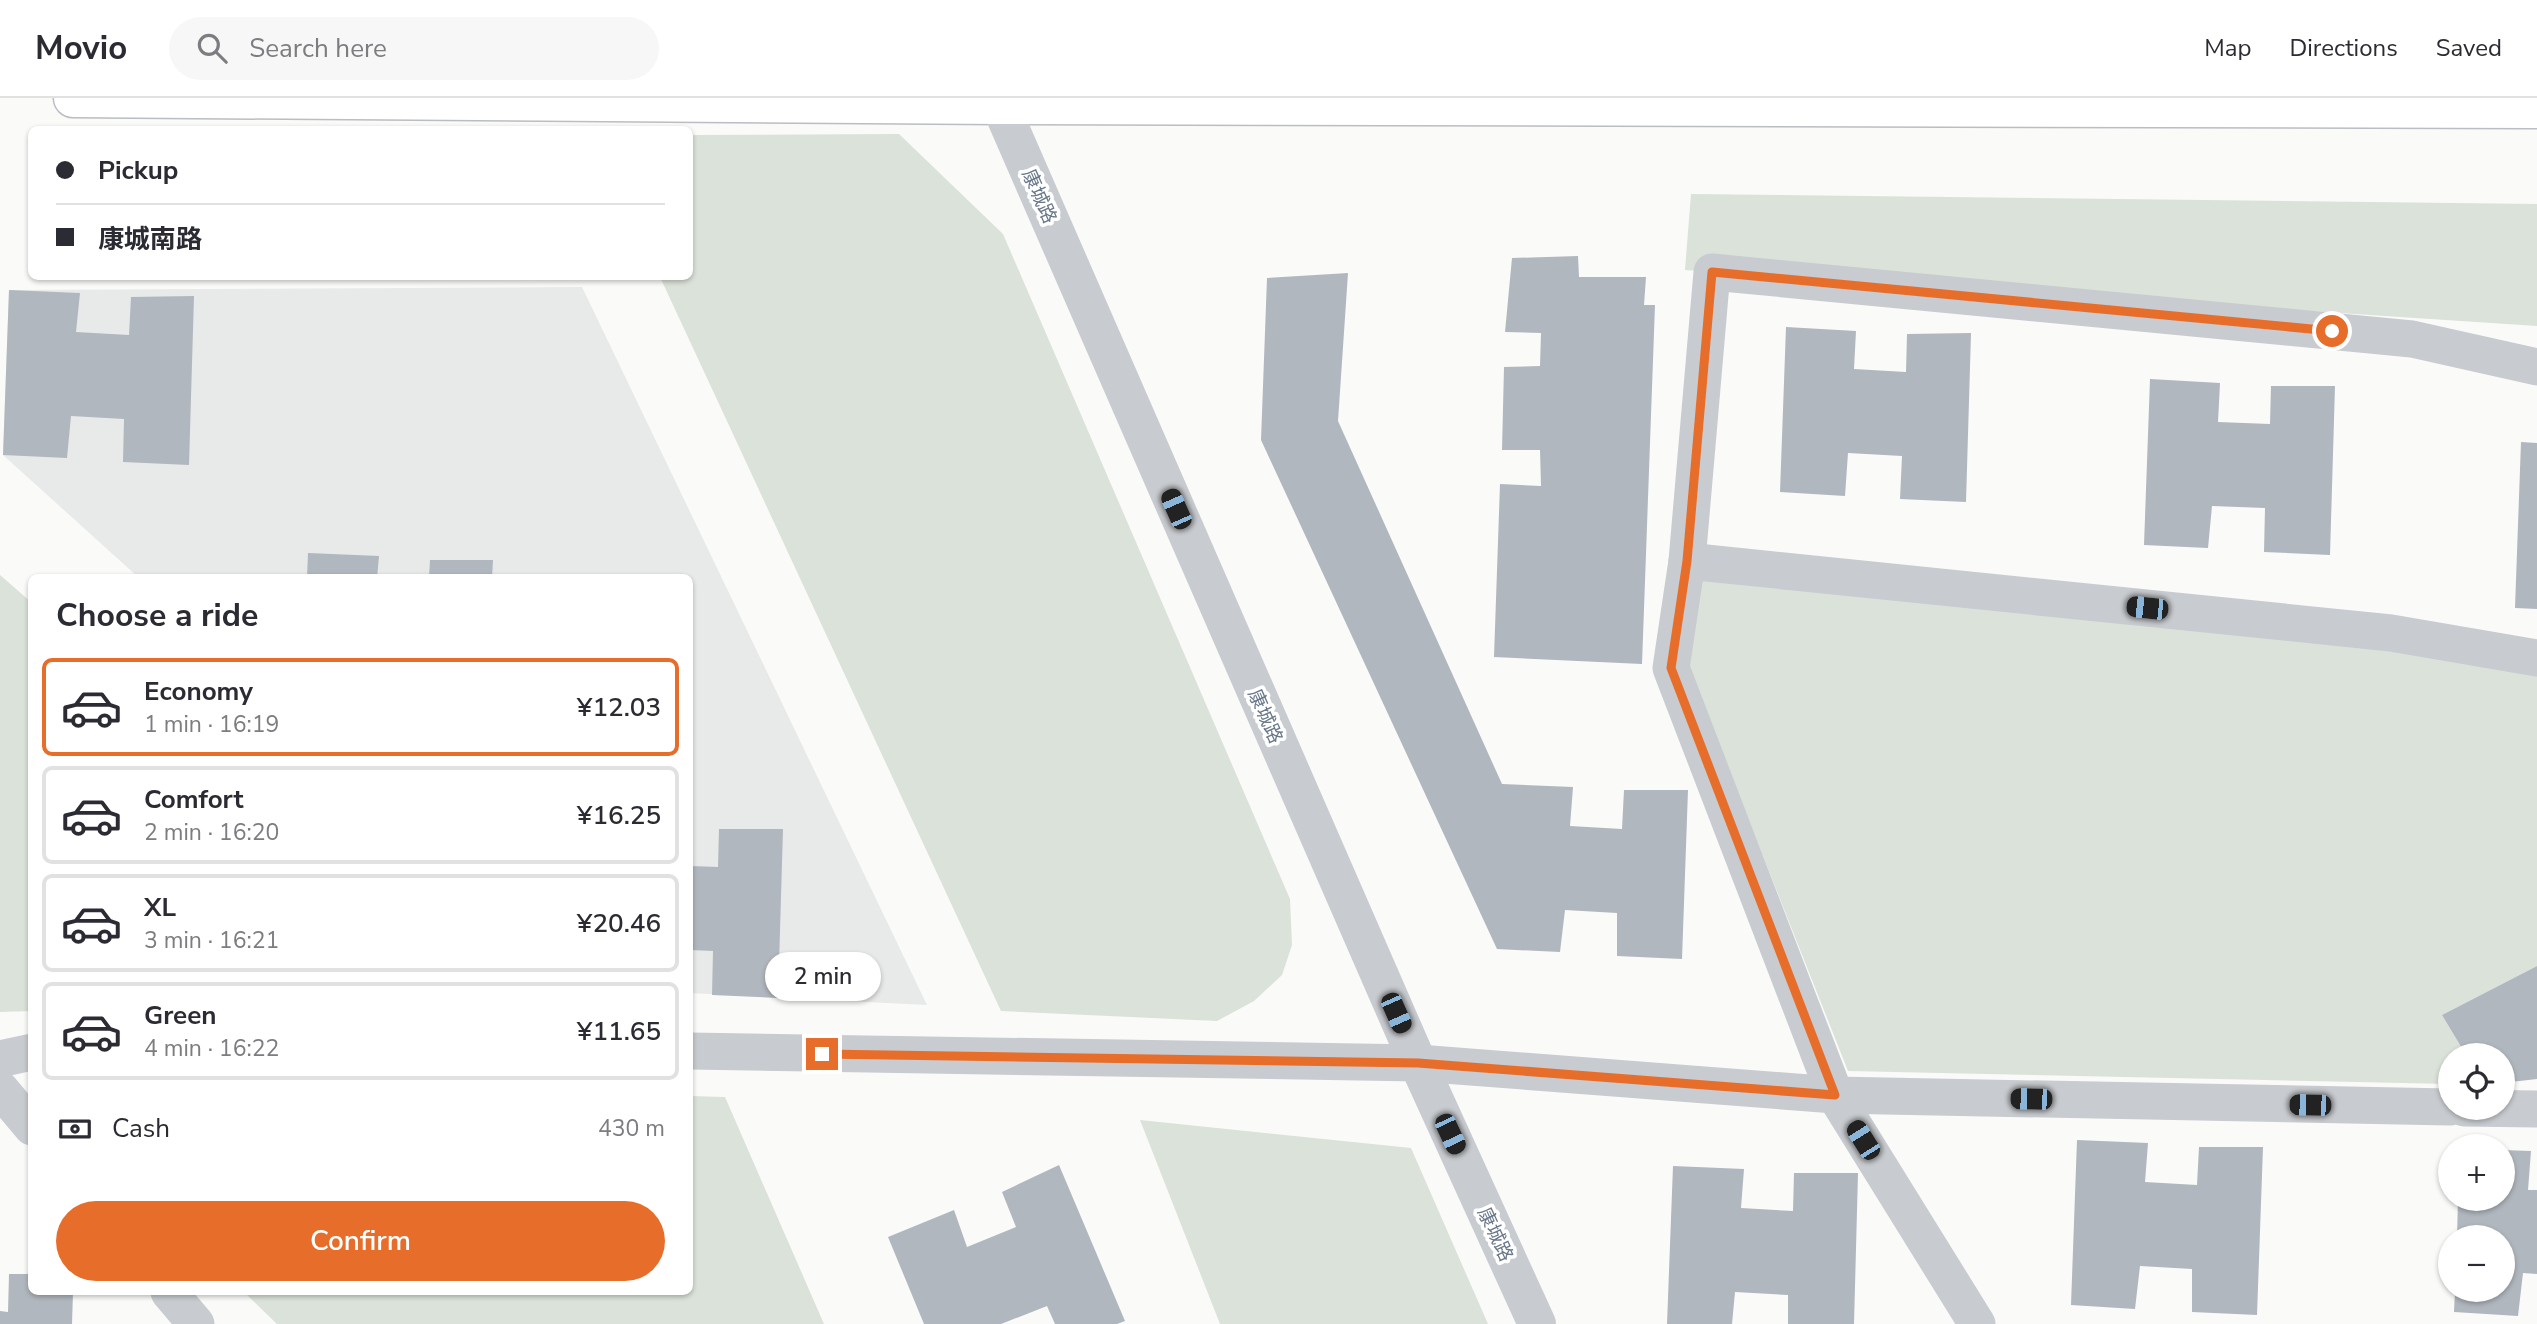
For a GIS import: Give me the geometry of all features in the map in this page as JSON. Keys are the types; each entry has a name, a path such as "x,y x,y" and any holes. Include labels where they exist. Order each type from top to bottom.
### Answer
{"highway":[{"path":"73,98 1000,105 2537,109"}],"street":[{"name":"康城路","path":"1000,105 1418,1063 1537,1324"},
{"path":"1977,1324 1835,1095 1671,668 1687,561 1712,272 2412,339 2537,367"},
{"path":"1687,561 2391,633 2537,658"},
{"path":"693,1051 1418,1063 1835,1095 2438,1107"},
{"path":"0,1059 28,1053"},
{"path":"0,1089 28,1122"},
{"path":"2515,1109 2537,1109"},
{"path":"172,1295 196,1324"}],"shaded area":[{"path":"899,134 1003,234 1290,899 1292,945 1282,975 1254,1001 1217,1021 1001,1011 661,280 693,280 693,135"},
{"path":"1691,194 2537,204 2537,326 1685,270"},
{"path":"582,287 927,1005 693,993 693,574 135,574 3,455 9,290"},
{"path":"1687,561 2537,658 2537,966 2442,1015 2459,1043 2438,1043 2438,1084 1848,1071 1680,646"},
{"path":"0,575 28,600 28,1011 0,1012"},
{"path":"693,1096 725,1097 824,1324 277,1324 247,1295 693,1295"},
{"path":"1140,1120 1411,1148 1488,1324 1220,1324"}],"building":[{"path":"1578,256 1579,277 1646,277 1644,305 1655,305 1642,664 1494,657 1500,484 1541,486 1540,450 1502,450 1504,367 1540,366 1541,333 1505,332 1512,258"},
{"path":"1348,273 1338,421 1502,784 1573,787 1570,826 1622,829 1624,790 1688,790 1682,959 1617,956 1617,913 1565,910 1560,952 1497,949 1261,440 1267,278"},
{"path":"9,290 80,293 76,332 129,335 131,297 194,296 189,465 123,462 124,419 71,416 67,458 3,455"},
{"path":"1786,327 1856,331 1854,369 1906,372 1907,334 1971,333 1966,502 1900,499 1902,456 1848,453 1845,496 1780,492"},
{"path":"2150,379 2220,383 2218,422 2270,424 2271,386 2335,386 2330,555 2264,552 2265,508 2212,506 2208,548 2144,545"},
{"path":"2521,442 2537,443 2537,609 2515,608"},
{"path":"308,553 379,556 377,574 307,574"},
{"path":"430,560 493,560 492,574 429,574"},
{"path":"719,829 783,829 778,998 712,995 713,951 693,950 693,866 718,867"},
{"path":"2537,966 2537,1079 2515,1082 2515,1043 2459,1043 2442,1015"},
{"path":"2077,1140 2148,1143 2145,1182 2197,1185 2199,1147 2263,1147 2257,1315 2192,1312 2192,1269 2140,1266 2135,1309 2071,1305"},
{"path":"2515,1150 2531,1151 2528,1190 2537,1190 2537,1274 2523,1273 2518,1316 2454,1312 2454,1302 2515,1302 2515,1225 2457,1225 2458,1211 2515,1211"},
{"path":"1059,1165 1125,1321 1117,1324 1055,1324 1047,1306 1001,1324 924,1324 888,1237 954,1210 967,1247 1016,1227 1002,1192"},
{"path":"1673,1166 1744,1169 1741,1208 1793,1211 1794,1173 1858,1173 1854,1324 1788,1324 1788,1295 1735,1292 1732,1324 1667,1324"},
{"path":"9,1274 28,1274 28,1295 73,1295 72,1324 0,1324 0,1311 8,1312"}],"route":[{"path":"822,1054 1418,1063 1835,1095 1671,668 1687,561 1712,272 2332,331"}]}
